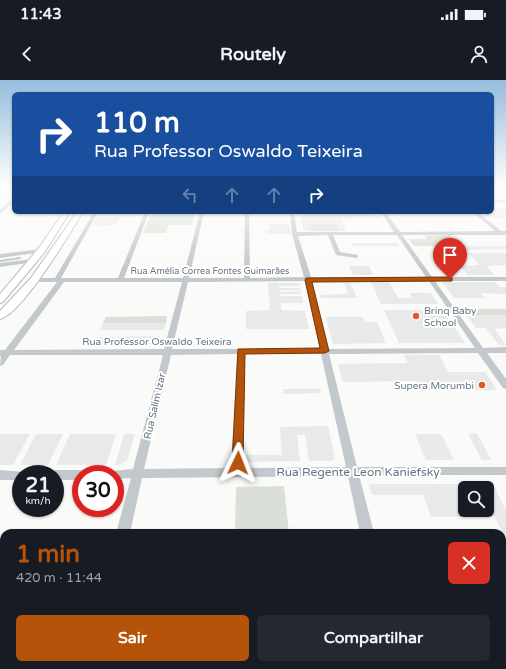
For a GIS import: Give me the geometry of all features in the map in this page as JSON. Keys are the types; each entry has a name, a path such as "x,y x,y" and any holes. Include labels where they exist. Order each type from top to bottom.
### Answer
{"main road":[{"path":"1,299 33,261 66,214"},
{"path":"0,316 19,299 35,280 79,214"},
{"path":"58,225 72,224"}],"street":[{"path":"0,363 3,353 52,294 95,214"},
{"path":"120,280 147,214"},
{"name":"Rua Salim Izar","path":"124,529 202,214"},
{"path":"247,214 247,280"},
{"path":"292,214 295,234 308,280 366,529"},
{"path":"384,214 506,386"},
{"path":"477,214 506,238"},
{"path":"295,234 506,233"},
{"path":"330,234 338,254 356,256"},
{"path":"0,256 40,251"},
{"path":"0,265 33,261"},
{"name":"Rua Amélia Correa Fontes Guimarães","path":"35,280 506,279"},
{"name":"Rua Professor Oswaldo Teixeira","path":"3,353 506,350"},
{"path":"237,473 241,351"},
{"name":"Rua Regente Leon Kaniefsky","path":"124,474 352,471 506,471"},
{"path":"0,475 12,475"}],"shaded area":[{"path":"506,213 506,218 489,218 484,214"},
{"path":"151,214 195,214 192,225 169,225 166,233 143,233"},
{"path":"299,214 374,214 381,218 341,219 346,231 303,230"},
{"path":"97,217 119,217 116,225 92,226"},
{"path":"269,224 289,224 291,234 266,234 265,230 270,230"},
{"path":"310,224 337,224 340,231 312,231"},
{"path":"450,235 460,246 414,246 409,239 427,239 425,236"},
{"path":"352,243 397,243 400,246 354,246"},
{"path":"460,246 506,246 506,249 464,250"},
{"path":"468,253 506,253 506,265 486,266 495,275 468,275 460,266 479,265"},
{"path":"349,266 369,266 373,275 353,275"},
{"path":"371,282 389,282 398,298 412,298 410,293 431,293 438,304 381,304"},
{"path":"442,282 495,282 500,287 506,287 506,294 481,293 485,298 454,298"},
{"path":"268,283 299,283 300,286 279,286 279,288 300,288 301,290 279,290 280,292 301,291 301,294 280,294 280,296 302,296 303,303 281,303 281,310 305,311 309,329 246,329 246,311 270,310"},
{"path":"344,283 350,283 357,298 321,298 320,295 348,294"},
{"path":"462,309 506,309 506,315 466,315"},
{"path":"384,310 442,310 465,343 399,343"},
{"path":"466,315 506,315 506,328 495,329 506,345 499,345 486,328 476,328"},
{"path":"167,316 166,323 103,323 106,317"},
{"path":"326,317 362,317 365,322 377,322 386,343 333,344"},
{"path":"103,323 166,323 164,330 100,330"},
{"path":"160,336 159,344 93,344 97,337"},
{"path":"404,355 439,355 448,372 485,372 497,390 421,391 416,381 343,382 338,364 408,363"},
{"path":"283,389 320,389 321,393 284,394"},
{"path":"328,426 335,459 332,461 309,461 305,435 297,435 300,461 244,462 244,455 282,455 280,427"},
{"path":"477,433 491,460 482,460 468,434"},
{"path":"0,434 30,434 13,465 0,465"},
{"path":"36,434 63,434 48,465 20,465"},
{"path":"70,434 116,434 106,465 56,465"},
{"path":"124,434 135,434 127,460 120,465 115,465"},
{"path":"415,434 441,434 454,460 426,460"},
{"path":"369,484 458,484 458,517 431,517 423,495 372,495"},
{"path":"284,486 289,529 235,529 236,487"},
{"path":"494,487 506,510 506,529 500,529 494,516"}],"waterway":[{"path":"0,261 20,258"}],"place":[{"name":"Brinq Baby School","path":"416,316"},
{"name":"Supera Morumbi","path":"482,385"}],"route":[{"path":"238,463 241,351 325,351 308,280 450,279"}]}
